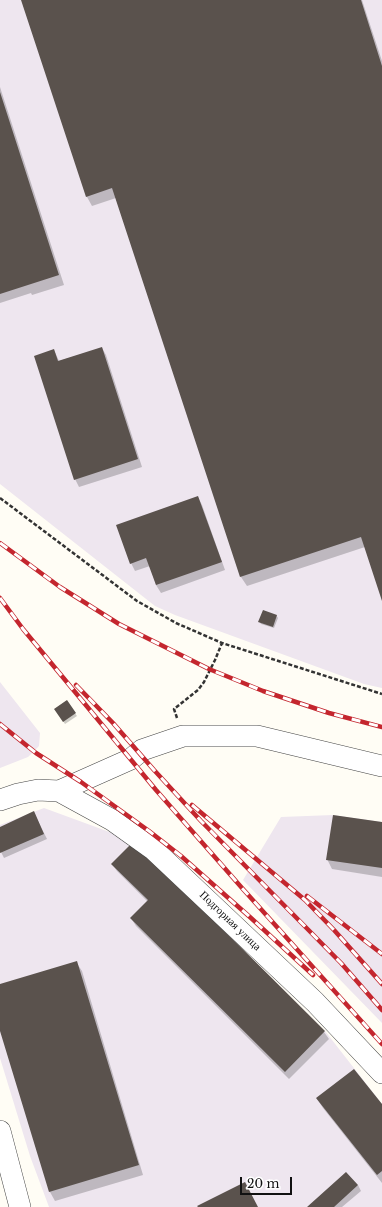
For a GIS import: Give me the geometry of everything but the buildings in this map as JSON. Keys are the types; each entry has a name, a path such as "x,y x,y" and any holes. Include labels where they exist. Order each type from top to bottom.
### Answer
{"street":[{"path":"0,800 18,794 38,790 59,791 131,759 142,750 183,736 258,736 382,766"},
{"name":"Подгорная улица","path":"59,791 112,820 159,854 315,1002 382,1073"},
{"path":"0,1131 20,1207"}],"path":[{"path":"0,498 136,601 176,622 222,643 382,694"},
{"path":"183,736 174,709 198,690 204,682 222,643"}],"shaded area":[{"path":"0,0 382,0 382,688 364,684 175,615 155,606 0,484"},
{"path":"0,682 40,733 39,746 28,757 0,768"},
{"path":"44,808 134,841 325,1031 382,1104 382,1207 49,1207 30,1156 0,1058 0,825"},
{"path":"333,815 382,822 382,1023 243,880 281,817"}],"railway":[{"path":"0,543 60,587 119,624 209,669 263,691 329,713 382,727"},
{"path":"0,598 23,629 156,790 382,1044"},
{"path":"76,685 113,723 201,821 341,963 382,1010"},
{"path":"0,724 36,753 81,782 181,856 313,975"},
{"path":"192,805 305,900 382,984"},
{"path":"307,896 382,954"}]}
